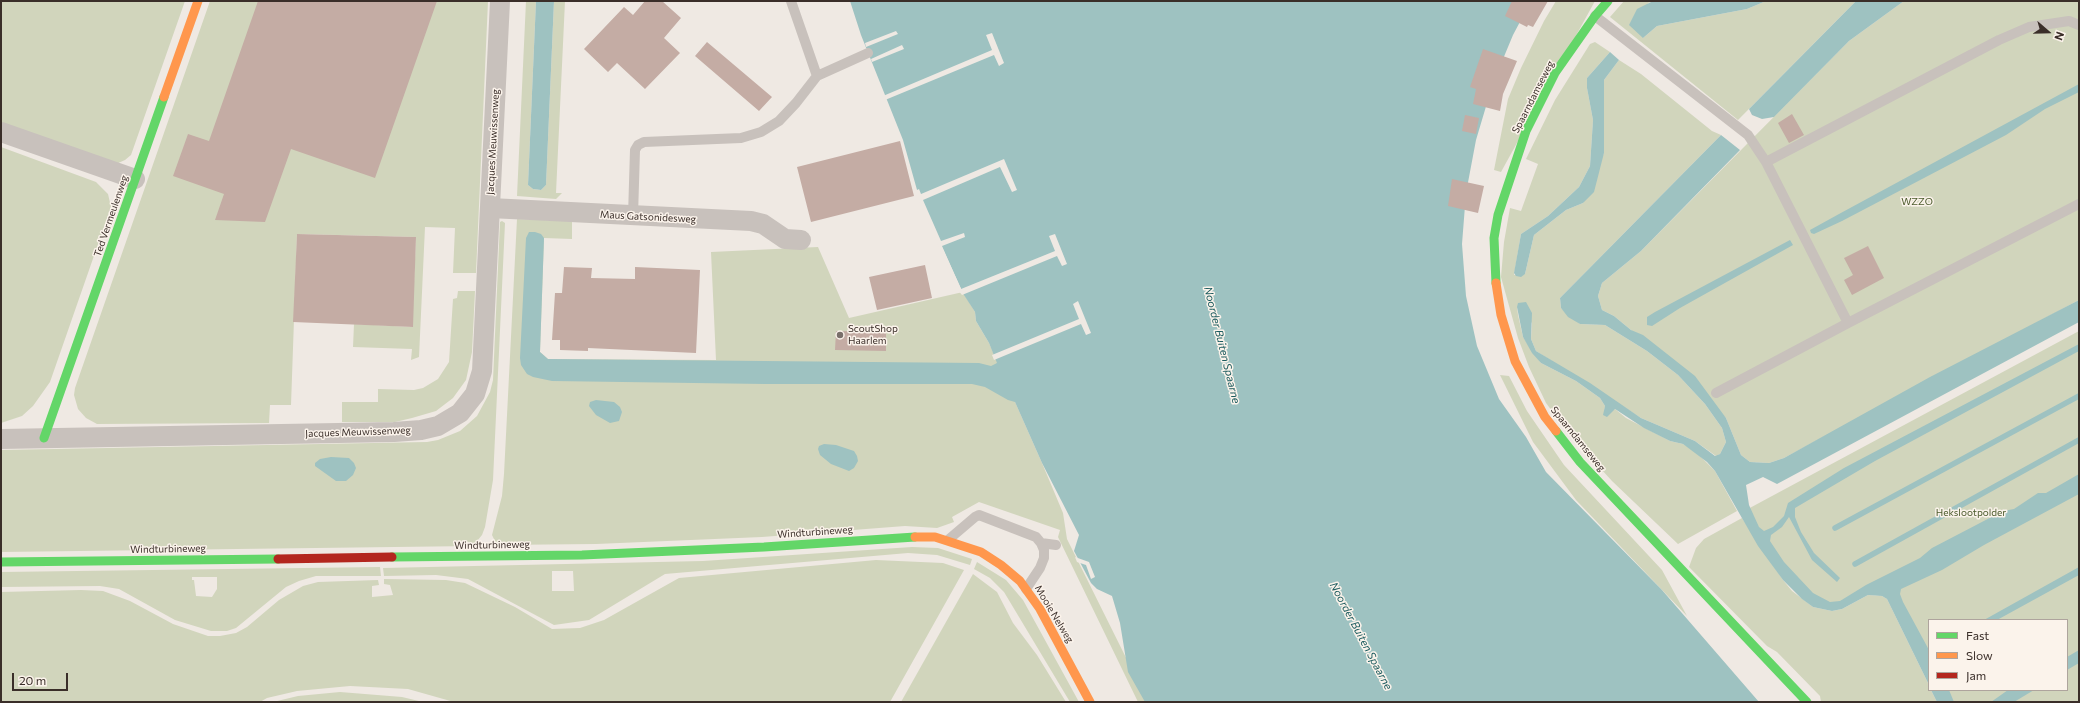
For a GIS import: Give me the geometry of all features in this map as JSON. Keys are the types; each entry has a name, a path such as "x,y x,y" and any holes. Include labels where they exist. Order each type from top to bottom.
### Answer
{"street":[{"name":"Ted Vermeulenweg","path":"44,438 198,1"},
{"name":"Jacques Meuwissenweg","path":"1,439 394,432 421,430 449,421 460,413 474,394 482,371 500,1"},
{"name":"Spaarndamseweg","path":"1608,1 1595,16 1555,73 1526,131 1498,215 1494,238 1494,273 1501,315 1515,361 1545,417 1580,462 1807,702"},
{"path":"1,132 135,179"},
{"name":"Maus Gatsonidesweg","path":"490,208 751,221 763,224 785,239 801,240"},
{"name":"Windturbineweg","path":"1,562 582,555 764,547 902,537 935,537 981,552"},
{"name":"Mooie Nelweg","path":"981,552 1011,573 1026,589 1040,609 1090,702"}],"lane":[{"path":"791,1 817,76"},
{"path":"1595,16 1748,135 1766,162 1848,323"},
{"path":"1766,162 1999,40 2029,27 2069,21 2079,25"},
{"path":"632,216 635,150 638,145 644,142 741,138 761,132 779,121 796,103 817,76 868,53"},
{"path":"1716,393 2079,204"},
{"path":"948,540 974,517 979,515 1036,537 1044,550 1044,558 1040,568 1026,589"},
{"path":"1041,543 1056,545"}],"green space":[{"path":"1,1 185,1 131,155 125,160 116,164 1,128"},
{"path":"210,1 488,1 476,273 453,273 455,228 425,227 419,357 411,360 412,349 353,347 354,324 412,327 416,237 297,234 291,405 270,405 269,423 97,424 86,418 78,409 74,395 75,388"},
{"path":"526,1 536,1 528,185 533,189 541,190 546,185 554,1 565,1 556,193 562,193 556,199 517,196"},
{"path":"1556,1 1595,1 1501,172 1494,170 1508,99 1544,21"},
{"path":"1624,1 1653,1 1648,3 1643,38 1657,26 1747,9 1766,1 1856,1 1738,120 1610,17"},
{"name":"WZZO","path":"1904,1 2079,1 2079,300 1784,458 1769,463 1750,462 1741,455 1726,418 1631,330 1614,316 1602,310 1598,296 1602,283 1641,251 1849,41"},
{"path":"1595,42 1610,52 1587,78 1587,88 1593,120 1590,166 1579,187 1548,216 1521,234 1514,275 1525,274 1534,235 1566,210 1583,203 1604,153 1604,80 1619,60 1641,74 1712,131 1721,135 1560,298 1561,308 1580,324 1605,325 1647,351 1678,375 1705,404 1722,428 1726,442 1720,454 1716,456 1695,441 1641,418 1536,351 1531,339 1532,323 1517,307 1518,315 1523,337 1541,363 1576,381 1600,398 1605,406 1604,415 1615,409 1626,418 1670,441 1683,444 1695,451 1715,471 1737,511 1678,544 1612,481 1570,435 1546,403 1529,367 1518,338 1501,277 1504,242 1510,208 1521,211 1538,164 1526,159 1555,100 1590,44"},
{"path":"1,147 96,182 108,194 111,207 50,382 33,406 22,416 1,423"},
{"path":"517,219 572,221 572,239 544,238 540,352 548,359 716,360 711,252 818,247 849,318 963,292 975,312 976,321 989,343 1042,463 1063,513 1067,539 1148,702 1138,702 1058,537 1060,530 979,502 952,517 954,522 937,528 905,526 762,537 596,544 497,545 492,535 502,496 504,474"},
{"path":"502,221 505,223 493,480 485,527 482,535 473,546 1,552 1,450 427,442 438,440 460,431 477,416 490,392 493,380 500,222"},
{"path":"458,291 475,291 472,352 466,380 453,398 436,411 395,422 342,422 342,402 378,402 378,389 414,390 423,388 438,379 449,362 453,299 457,298"},
{"name":"Hekslootpolder","path":"2079,331 2079,702 1946,702 1940,691 2068,691 2068,619 1928,619 1928,666 1884,586 1843,603 1817,605 1787,578 1746,510"},
{"path":"1500,375 1509,376 1527,411 1564,465 1662,570 1687,616 1576,500 1533,442"},
{"path":"1742,518 1783,580 1792,591 1813,607 1832,611 1842,609 1868,595 1882,596 1887,599 1928,683 1928,691 1932,691 1937,702 1821,702 1820,696 1777,652 1767,646 1689,567 1696,548 1704,539"},
{"path":"912,547 938,548 972,559 970,565 937,555 908,553 665,574 589,620 554,625 468,579 436,575 384,576 383,568 703,561","holes":["552,571 573,571 574,591 552,591"]},
{"path":"876,560 943,563 964,570 890,702 454,702 408,689 350,686 297,691 267,698 260,702 1,702 1,592 81,590 103,591 130,601 173,624 208,636 220,636 236,633 247,627 279,600 303,586 318,582 378,580 379,585 372,586 372,597 393,595 390,585 384,584 384,579 446,580 465,583 515,607 552,629 580,628 604,620 679,578"},
{"path":"977,562 1006,580 1023,600 1079,702 1070,702 1004,592 990,578 974,569"},
{"path":"380,567 381,576 316,576 299,581 286,587 236,628 227,631 211,631 175,620 119,589 100,586 1,587 1,572","holes":["192,577 217,577 217,589 212,597 196,596 194,580 192,580"]},
{"path":"973,574 997,592 1013,623 1037,655 1066,702 901,702"},
{"path":"340,692 402,697 423,702 273,702 298,696"}],"water":[{"path":"536,1 554,1 546,185 541,190 533,189 528,185"},
{"name":"Noorder Buiten Spaarne","path":"850,1 1531,1 1513,35 1493,83 1476,140 1466,193 1462,244 1466,296 1477,346 1499,399 1526,437 1546,472 1662,590 1759,702 1145,702 1128,672 1120,623 1112,596 1097,589 1091,583 1074,551 1079,535 1042,463 1015,402 1008,400 985,387 972,384 765,384 552,381 533,377 527,374 521,365 520,358 526,238 529,232 541,234 544,238 540,352 548,359 979,363 991,366 997,363 989,343 976,321 975,312 964,295 919,197 903,140 861,35"},
{"path":"1653,1 1766,1 1747,9 1657,26 1643,38 1629,25 1637,9"},
{"path":"1856,1 1904,1 1849,41 1774,117 1762,119 1752,115 1749,109"},
{"path":"1610,52 1619,60 1604,80 1604,153 1594,192 1583,203 1566,210 1534,235 1525,274 1521,277 1516,276 1514,273 1521,234 1548,216 1579,187 1590,166 1593,120 1587,88 1587,78"},
{"path":"2079,84 2079,92 2045,109 2006,135 1842,221 1814,234 1811,233 1810,230"},
{"path":"1721,135 1740,150 1641,251 1602,283 1598,296 1602,310 1614,316 1631,330 1643,335 1695,376 1726,418 1741,455 1750,462 1769,463 1784,458 1930,377 2079,300 2079,322 1777,484 1763,477 1746,485 1749,505 1759,527 1764,531 1773,527 1784,516 1788,503 1844,468 2079,344 2079,351 1875,461 1795,508 1795,517 1801,532 1814,553 1840,578 1837,582 1812,560 1789,517 1782,527 1771,535 1770,541 1784,562 1813,593 1830,602 1840,601 1866,585 1920,558 1932,548 2003,511 2014,509 2038,493 2046,493 2079,474 2079,494 1984,545 1942,570 1901,589 1900,594 1903,602 1928,648 1928,683 1887,599 1882,596 1868,595 1842,609 1832,611 1813,607 1802,599 1783,580 1758,546 1715,471 1707,462 1683,444 1670,441 1644,428 1615,409 1607,417 1603,415 1605,406 1600,398 1576,381 1541,363 1532,353 1523,337 1517,307 1518,303 1526,302 1532,313 1531,339 1536,351 1590,383 1641,418 1695,441 1715,456 1720,454 1726,442 1722,428 1705,404 1678,375 1647,351 1605,325 1580,324 1568,317 1561,308 1560,298"},
{"path":"1790,240 1793,245 1680,308 1652,326 1647,325 1647,317 1655,312"},
{"path":"596,400 614,402 620,407 622,412 619,421 610,423 596,415 589,406 590,402"},
{"path":"824,444 836,445 854,451 858,461 854,468 849,471 831,464 820,455 818,449 819,446"},
{"path":"331,457 349,458 354,463 356,468 353,475 346,481 336,481 315,466 315,463 320,459"},
{"path":"2079,567 2079,575 1999,619 1986,619"},
{"path":"2079,650 2079,663 2068,669 2068,656"},
{"path":"1932,691 1949,691 1954,702 1937,702"},
{"path":"2007,691 2032,691 2014,702 1991,702"}],"pier":[{"path":"896,31 898,34 866,47 865,43"},
{"path":"992,33 1004,63 999,66 994,55 885,100 883,96 992,50 986,35"},
{"path":"902,45 904,49 872,62 871,59"},
{"path":"1004,159 1017,190 1012,192 1000,167 923,200 941,241 964,233 965,237 942,246 961,289 1055,251 1049,236 1055,234 1067,264 1062,266 1057,256 962,295 957,289 915,191 919,189 921,194"},
{"path":"1078,301 1091,333 1086,335 1081,324 994,360 992,355 1079,319 1073,304"},
{"path":"1075,557 1089,562 1095,577 1091,579 1086,565 1077,562"}],"building":[{"path":"258,1 437,1 375,178 291,149 265,222 215,220 224,194 173,176 188,134 209,141"},
{"path":"645,1 662,1 681,18 664,38 680,53 645,89 617,63 608,72 584,49 624,7 633,15"},
{"path":"1512,1 1548,1 1533,27 1528,25 1527,27 1505,16"},
{"path":"707,42 772,97 759,111 695,56"},
{"path":"1483,49 1517,61 1503,94 1500,111 1473,104 1476,89 1470,87"},
{"path":"1792,114 1804,135 1789,143 1778,123"},
{"path":"1465,115 1479,118 1476,134 1462,131"},
{"path":"900,141 914,196 811,222 797,167"},
{"path":"1452,179 1484,186 1478,213 1448,206"},
{"path":"297,234 416,237 413,327 293,322"},
{"path":"1868,246 1884,278 1852,295 1844,280 1853,275 1844,258"},
{"path":"925,265 932,298 877,310 869,277"},
{"path":"564,267 592,268 591,278 635,279 635,267 700,270 696,353 588,348 588,351 560,350 560,340 552,340 555,293 562,293"},
{"path":"836,331 886,332 886,351 835,350"}],"waterway":[{"path":"1835,528 2079,396"},
{"path":"1855,564 2079,440"}],"traffic: fast":[{"path":"1496,283 1494,238 1498,215 1526,131 1555,73 1595,16 1608,1"},
{"path":"44,438 164,97"},
{"path":"1556,431 1580,462 1807,702"},
{"path":"392,557 582,555 764,547 915,537"},
{"path":"1,562 278,559"}],"traffic: slow":[{"path":"164,97 198,1"},
{"path":"1496,283 1501,315 1515,361 1545,417 1556,431"},
{"path":"915,537 935,537 981,552 1001,565 1020,581 1040,609 1090,702"}],"traffic: jam":[{"path":"278,559 392,557"}],"place":[{"name":"ScoutShop Haarlem","path":"840,335"}]}
